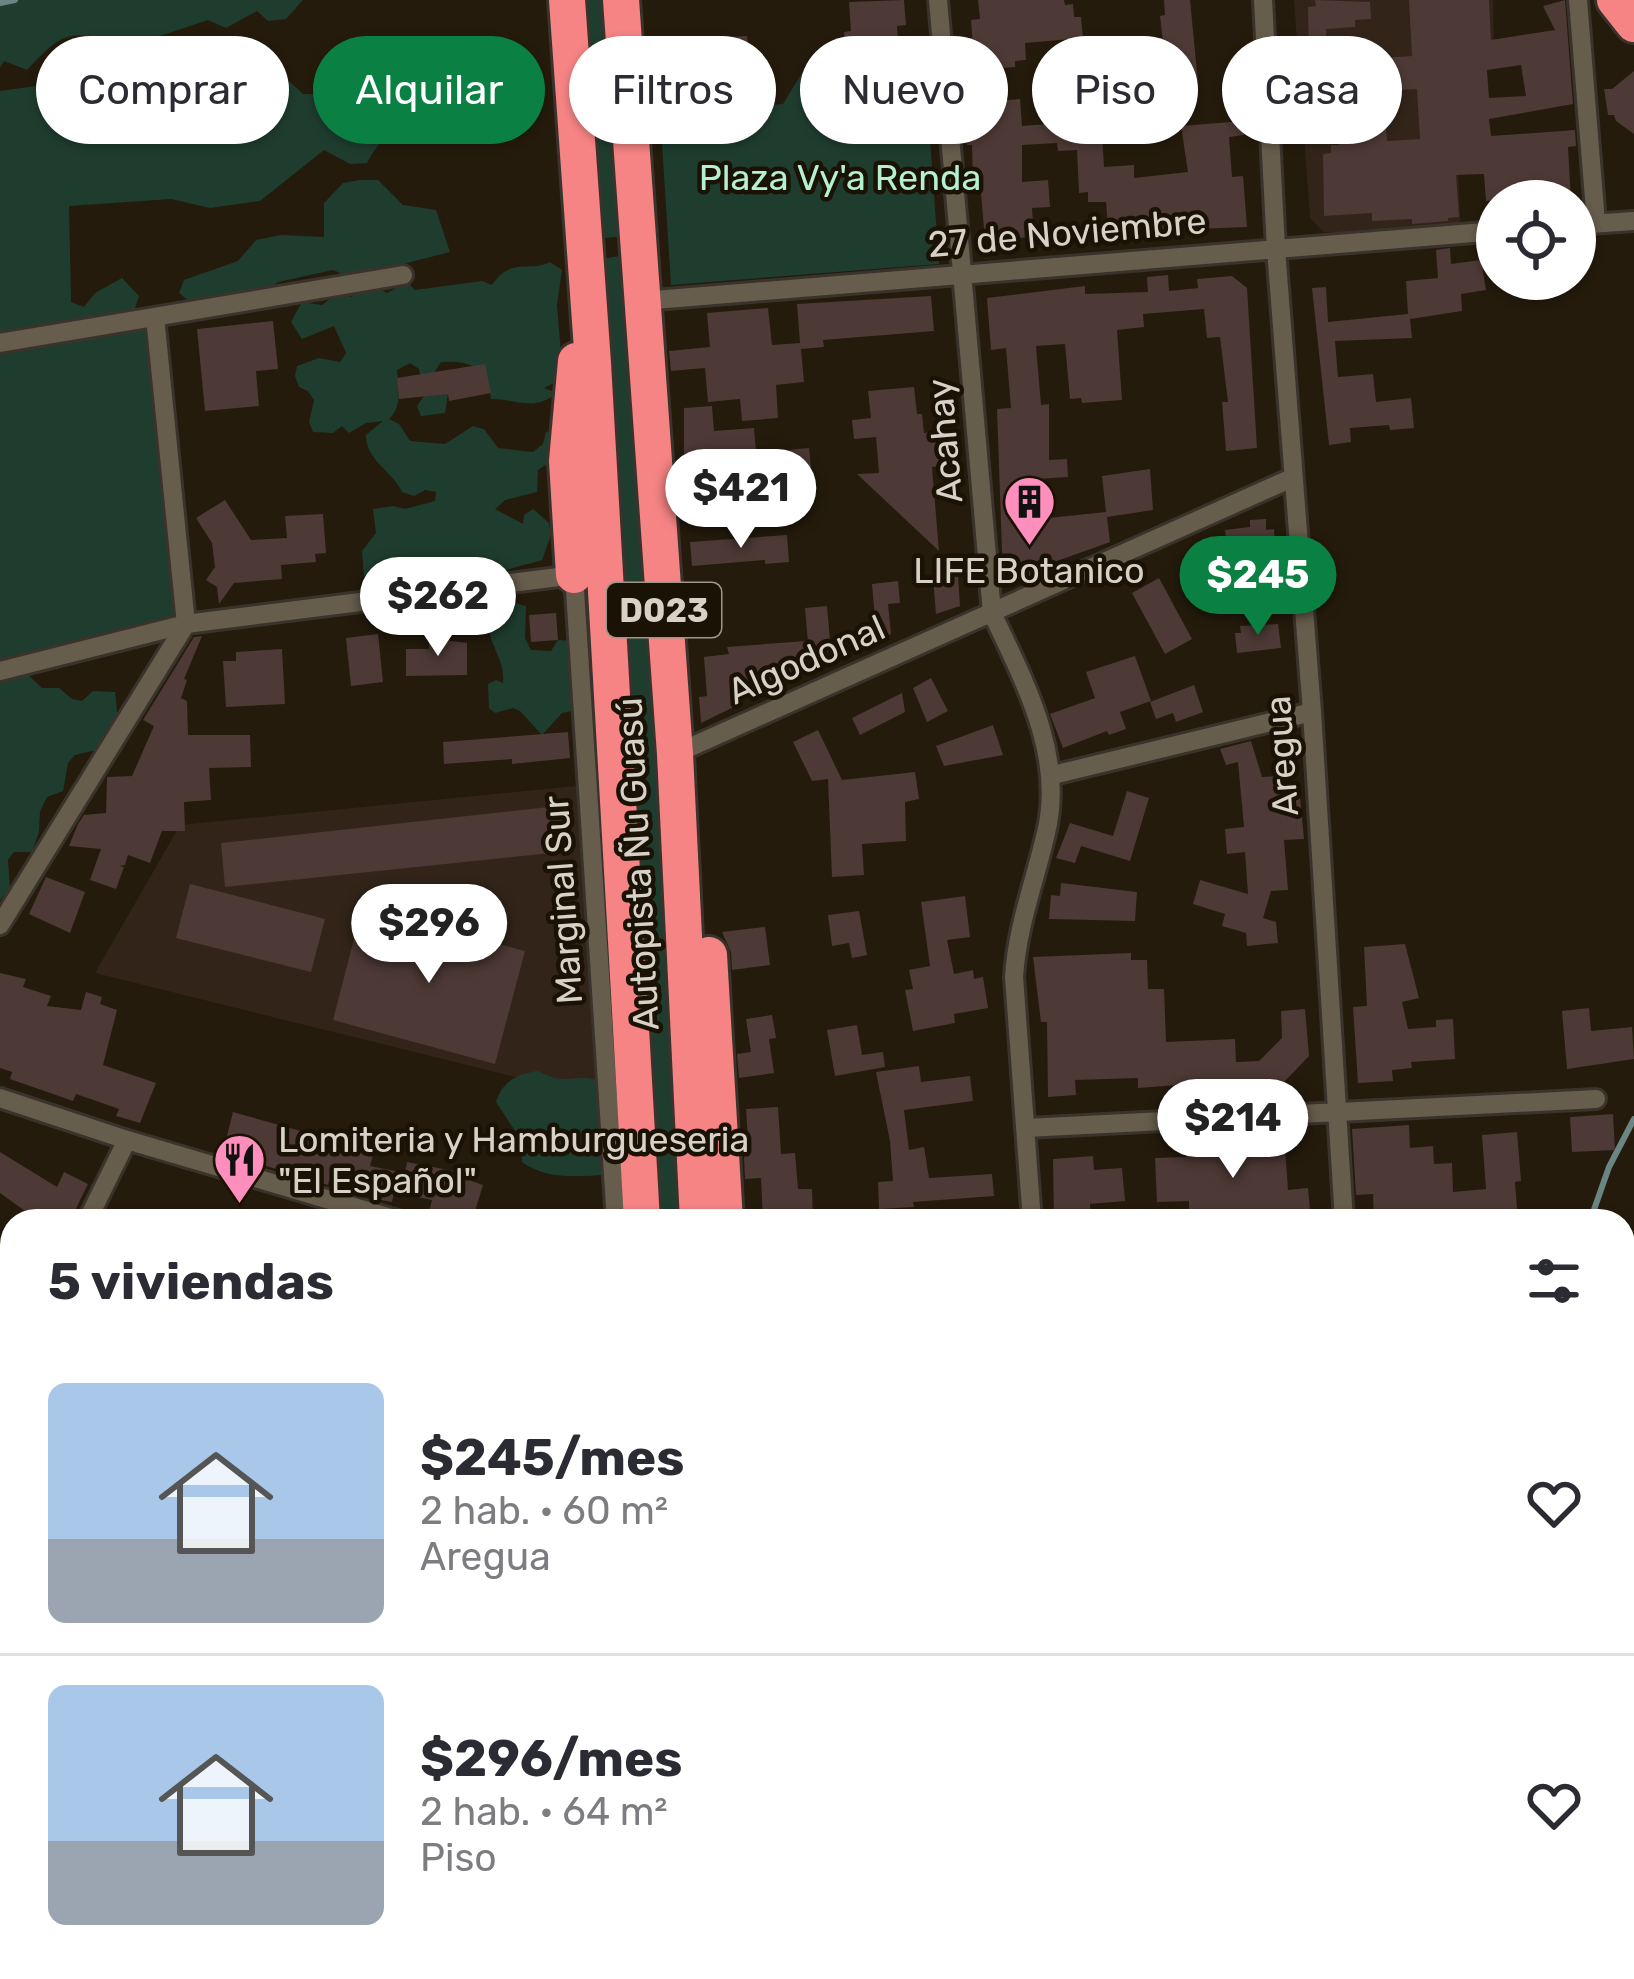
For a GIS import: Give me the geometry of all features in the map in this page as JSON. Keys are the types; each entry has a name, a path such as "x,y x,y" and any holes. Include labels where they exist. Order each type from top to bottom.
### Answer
{"highway":[{"name":"Autopista Ñu Guasú","path":"567,0 641,1209"},
{"name":"Autopista Ñu Guasú","path":"620,0 675,754 697,1209"},
{"path":"1615,0 1634,24"},
{"path":"574,575 567,461 586,280"},
{"path":"676,809 704,889 724,1209"}],"street":[{"name":"Acahay","path":"938,0 992,613 1026,689 1053,775 1047,829 1016,945 1014,977 1031,1209"},
{"name":"Aregua","path":"1263,0 1343,1209"},
{"path":"1578,0 1593,180"},
{"path":"1596,223 1634,220"},
{"name":"27 de Noviembre","path":"642,301 1476,233"},
{"path":"0,343 403,275"},
{"path":"0,925 185,624 155,317"},
{"name":"Algodonal","path":"675,754 1292,478"},
{"path":"0,671 185,624 574,575"},
{"name":"Marginal Sur","path":"574,575 615,1209"},
{"path":"1053,775 1312,712"},
{"path":"0,1098 360,1209"},
{"path":"1026,1129 1596,1100"},
{"path":"93,1209 127,1140"}],"shaded area":[{"path":"1294,0 1493,0 1494,48 1452,52 1461,234 1323,232 1310,218 1305,144 1402,144 1402,36 1297,36"},
{"path":"576,786 596,1097 95,973 180,825"}],"green space":[{"path":"0,0 303,0 286,19 268,21 257,11 226,28 208,20 160,36 36,36 36,61 27,70 4,61 0,68"},
{"path":"575,0 607,0 610,36 578,36"},
{"name":"Plaza Vy'a Renda","path":"800,76 800,144 930,144 939,264 671,285 662,144 776,144 776,105 783,104"},
{"path":"289,81 303,94 313,94 313,144 380,144 367,163 350,164 324,150 260,201 210,208 171,199 69,206 71,302 84,307 95,293 122,278 139,296 129,325 153,321 181,619 0,661 0,91 36,86 36,144 289,144"},
{"path":"586,144 619,144 627,236 593,239"},
{"path":"378,180 403,205 436,210 450,252 399,265 366,280 387,293 407,282 415,290 482,281 492,285 514,268 550,262 562,270 557,305 563,378 544,388 557,393 548,399 533,403 491,399 486,380 476,368 441,362 435,371 437,384 448,393 445,413 421,416 417,406 424,396 419,369 410,363 397,370 398,403 389,419 399,424 410,441 445,444 473,426 484,429 498,448 533,452 543,444 546,432 556,430 560,469 547,464 538,470 537,492 505,500 495,509 523,524 524,515 533,509 549,523 551,535 542,560 506,570 487,584 456,586 433,577 407,586 389,586 364,576 362,551 376,533 373,509 405,509 435,501 436,492 425,490 414,496 402,492 375,459 366,435 383,421 366,423 349,433 342,426 333,433 313,432 309,422 314,400 299,387 297,366 319,358 340,362 346,353 334,326 302,339 291,322 302,302 322,305 339,292 351,297 362,282 333,270 278,282 256,299 231,292 199,309 179,293 184,280 238,261 256,240 281,235 324,237 324,203 343,183"},
{"path":"627,255 682,1209 649,1209 594,260"},
{"path":"508,601 526,606 525,638 531,650 551,651 558,640 574,641 577,710 562,713 542,735 520,711 495,713 489,708 488,684 503,683 503,674 489,631 489,611"},
{"path":"22,669 42,688 59,688 72,699 82,701 93,691 115,692 118,720 101,749 75,755 68,763 63,791 47,797 40,811 32,852 14,852 8,860 10,889 0,900 0,677"},
{"path":"537,1071 603,1084 598,1121 607,1175 552,1174 522,1162 521,1140 496,1102 511,1080"}],"building":[{"path":"904,0 906,25 897,26 898,36 844,36 851,31 849,2"},
{"path":"978,0 1064,0 1065,5 1073,4 1074,17 1081,17 1083,36 1032,36 1032,42 1025,43 1026,60 1008,68 1008,36 972,36 971,20 980,19"},
{"path":"1164,0 1190,0 1194,36 1162,36 1160,16 1165,15"},
{"path":"1315,0 1370,2 1371,19 1355,20 1355,27 1326,29 1326,36 1309,36 1308,7 1316,6"},
{"path":"1409,0 1489,0 1491,40 1555,30 1543,6 1565,0 1573,104 1489,119 1491,136 1575,130 1576,146 1568,147 1570,180 1484,180 1484,174 1456,175 1459,217 1448,221 1372,221 1372,213 1324,216 1323,154 1331,153 1331,145 1402,144 1402,140 1420,139 1417,89 1402,90 1402,57 1412,56","holes":["1521,65 1526,96 1489,98 1487,70"]},
{"path":"1634,71 1634,134 1608,115 1604,89 1612,89"},
{"path":"1020,99 1022,126 1032,125 1032,144 1040,144 1022,145 1022,182 1048,180 1050,207 1032,208 1034,237 985,240 980,182 973,182 972,145 967,144 1008,144 1008,100"},
{"path":"1222,123 1222,144 1230,144 1232,177 1243,176 1247,227 1169,230 1109,239 1106,202 1088,202 1088,192 1079,193 1077,150 1058,151 1057,144 1103,144 1104,167 1134,165 1134,178 1188,172 1184,144 1198,144 1198,125"},
{"path":"1450,248 1451,264 1476,261 1476,292 1461,294 1462,311 1410,319 1412,338 1335,341 1338,377 1373,374 1376,402 1411,398 1414,428 1350,428 1351,442 1329,445 1312,288 1326,287 1328,322 1408,314 1406,281 1438,278 1436,250"},
{"path":"1168,275 1169,291 1198,288 1197,279 1232,276 1247,288 1257,448 1226,451 1222,402 1228,402 1220,337 1207,338 1204,309 1143,314 1144,327 1117,330 1122,400 1082,403 1081,398 1070,399 1065,344 1036,346 1041,405 1049,404 1049,460 1067,459 1068,477 1036,479 1039,519 1106,512 1102,476 1150,469 1153,510 1107,517 1110,542 1046,565 1047,573 1003,579 997,409 1011,408 1006,348 991,350 987,298 1085,286 1085,294 1148,292 1147,277"},
{"path":"931,296 934,331 823,340 824,347 801,349 804,382 776,385 778,418 742,421 740,399 708,402 705,368 671,371 669,351 710,347 707,313 768,308 772,345 800,343 797,304"},
{"path":"273,321 278,369 256,371 259,406 205,411 197,329"},
{"path":"485,364 491,393 449,401 448,394 399,399 397,378"},
{"path":"914,387 924,433 937,431 940,466 932,467 939,551 857,474 879,473 876,437 854,439 852,420 871,418 868,391"},
{"path":"712,406 714,431 754,428 756,453 809,448 812,476 795,478 797,506 696,514 688,458 684,458 684,408"},
{"path":"225,500 251,540 287,538 285,516 323,514 326,553 315,554 316,562 281,565 282,579 234,583 219,604 217,587 206,580 215,567 212,543 196,518"},
{"path":"1266,519 1266,530 1274,529 1277,565 1230,573 1225,530"},
{"path":"787,535 789,562 692,566 690,542"},
{"path":"958,576 960,606 936,614 933,578"},
{"path":"1159,578 1192,639 1165,654 1132,593"},
{"path":"898,581 900,603 888,604 891,634 877,641 872,584"},
{"path":"827,606 831,652 809,654 805,608"},
{"path":"556,613 558,640 531,642 529,615"},
{"path":"1278,624 1281,648 1237,653 1235,633 1241,633 1240,626"},
{"path":"378,634 383,682 351,686 346,638"},
{"path":"202,636 181,698 187,701 188,735 250,735 251,767 209,768 211,800 184,802 185,831 162,831 150,863 128,855 125,865 119,866 124,867 116,889 90,880 101,849 69,846 78,824 84,815 106,813 107,777 132,776 154,726 143,720 194,637"},
{"path":"429,638 467,643 467,675 406,676 406,649 429,649"},
{"path":"806,641 809,673 782,686 742,689 742,703 701,723 699,697 707,696 704,657 729,654 727,647"},
{"path":"282,649 285,704 226,707 223,661 236,661 236,652"},
{"path":"1135,656 1151,701 1120,712 1126,729 1063,748 1050,714 1095,698 1086,672"},
{"path":"931,678 948,711 927,722 913,688"},
{"path":"1194,685 1203,712 1176,722 1173,713 1156,719 1150,702"},
{"path":"902,693 905,712 860,735 852,718"},
{"path":"993,725 1003,755 944,766 936,746"},
{"path":"818,730 842,780 915,772 919,799 905,802 906,841 862,844 864,875 832,877 828,779 812,781 793,742"},
{"path":"568,732 570,758 444,764 443,742"},
{"path":"1251,741 1262,777 1282,776 1284,799 1300,797 1304,839 1284,840 1288,890 1271,891 1263,918 1276,922 1278,943 1247,946 1246,933 1222,926 1225,914 1193,904 1200,880 1248,894 1245,852 1227,854 1225,829 1244,827 1238,762 1226,765 1220,749"},
{"path":"1127,791 1149,798 1130,861 1081,846 1075,863 1056,858 1070,823 1113,836"},
{"path":"567,805 560,836 568,835 569,851 225,887 221,843"},
{"path":"46,877 85,892 70,933 29,914"},
{"path":"1061,883 1137,892 1135,921 1049,919 1051,895 1060,896"},
{"path":"190,884 325,919 311,972 176,938"},
{"path":"965,896 970,937 947,940 954,974 973,970 974,979 983,977 988,1008 954,1014 955,1023 913,1031 905,990 913,989 909,970 930,966 921,902"},
{"path":"362,908 525,951 495,1064 333,1020"},
{"path":"859,911 867,955 852,958 849,943 832,946 828,915"},
{"path":"765,927 770,965 732,970 731,952 722,932"},
{"path":"1405,944 1419,998 1402,1002 1408,1029 1436,1027 1436,1020 1453,1019 1455,1059 1411,1062 1412,1068 1392,1070 1393,1081 1358,1083 1353,1007 1367,1006 1364,947"},
{"path":"1131,953 1131,960 1147,960 1148,989 1164,989 1166,1042 1235,1039 1236,1062 1259,1061 1282,1038 1281,1011 1305,1009 1309,1056 1285,1081 1193,1080 1180,1088 1138,1088 1138,1078 1075,1080 1076,1095 1048,1097 1047,1022 1041,1022 1033,957"},
{"path":"0,973 26,979 23,987 51,996 47,1006 81,1010 86,992 102,997 100,1004 117,1010 103,1065 156,1083 140,1123 116,1116 119,1109 76,1094 73,1101 10,1079 12,1072 0,1068"},
{"path":"1589,1008 1591,1031 1632,1027 1634,1059 1567,1069 1562,1011"},
{"path":"772,1015 776,1038 769,1039 774,1073 739,1078 737,1054 751,1052 746,1019"},
{"path":"857,1025 862,1055 883,1052 885,1067 835,1076 827,1030"},
{"path":"919,1066 921,1082 970,1076 973,1101 904,1110 909,1150 924,1147 929,1178 992,1174 994,1196 879,1209 878,1182 893,1181 876,1072"},
{"path":"778,1107 781,1154 795,1153 798,1189 812,1189 813,1209 762,1209 761,1178 745,1179 744,1156 749,1156 746,1109"},
{"path":"233,1112 311,1134 308,1143 373,1155 370,1166 405,1173 407,1162 464,1173 463,1178 483,1185 476,1209 430,1209 432,1200 394,1192 392,1202 375,1199 376,1193 329,1181 328,1185 237,1157 239,1148 225,1144"},
{"path":"1613,1114 1615,1150 1572,1152 1570,1117"},
{"path":"1409,1125 1410,1148 1433,1146 1434,1164 1452,1163 1453,1192 1486,1189 1482,1135 1517,1132 1521,1181 1515,1182 1517,1209 1374,1209 1373,1194 1356,1195 1352,1129"},
{"path":"1284,1133 1288,1190 1308,1188 1310,1209 1189,1209 1189,1201 1157,1202 1155,1158 1187,1157 1186,1139 1205,1139 1205,1150 1247,1148 1246,1136"},
{"path":"0,1152 57,1187 64,1172 88,1184 76,1209 22,1209 0,1193"},
{"path":"1093,1156 1094,1170 1122,1168 1125,1201 1090,1204 1090,1209 1054,1209 1053,1159"}],"waterway":[{"path":"0,3 15,0"},
{"path":"1594,1209 1634,1119"}],"place":[{"name":"LIFE Botanico","path":"1029,548"},
{"name":"Lomiteria y Hamburgueseria \"El Español\"","path":"239,1206"}]}
